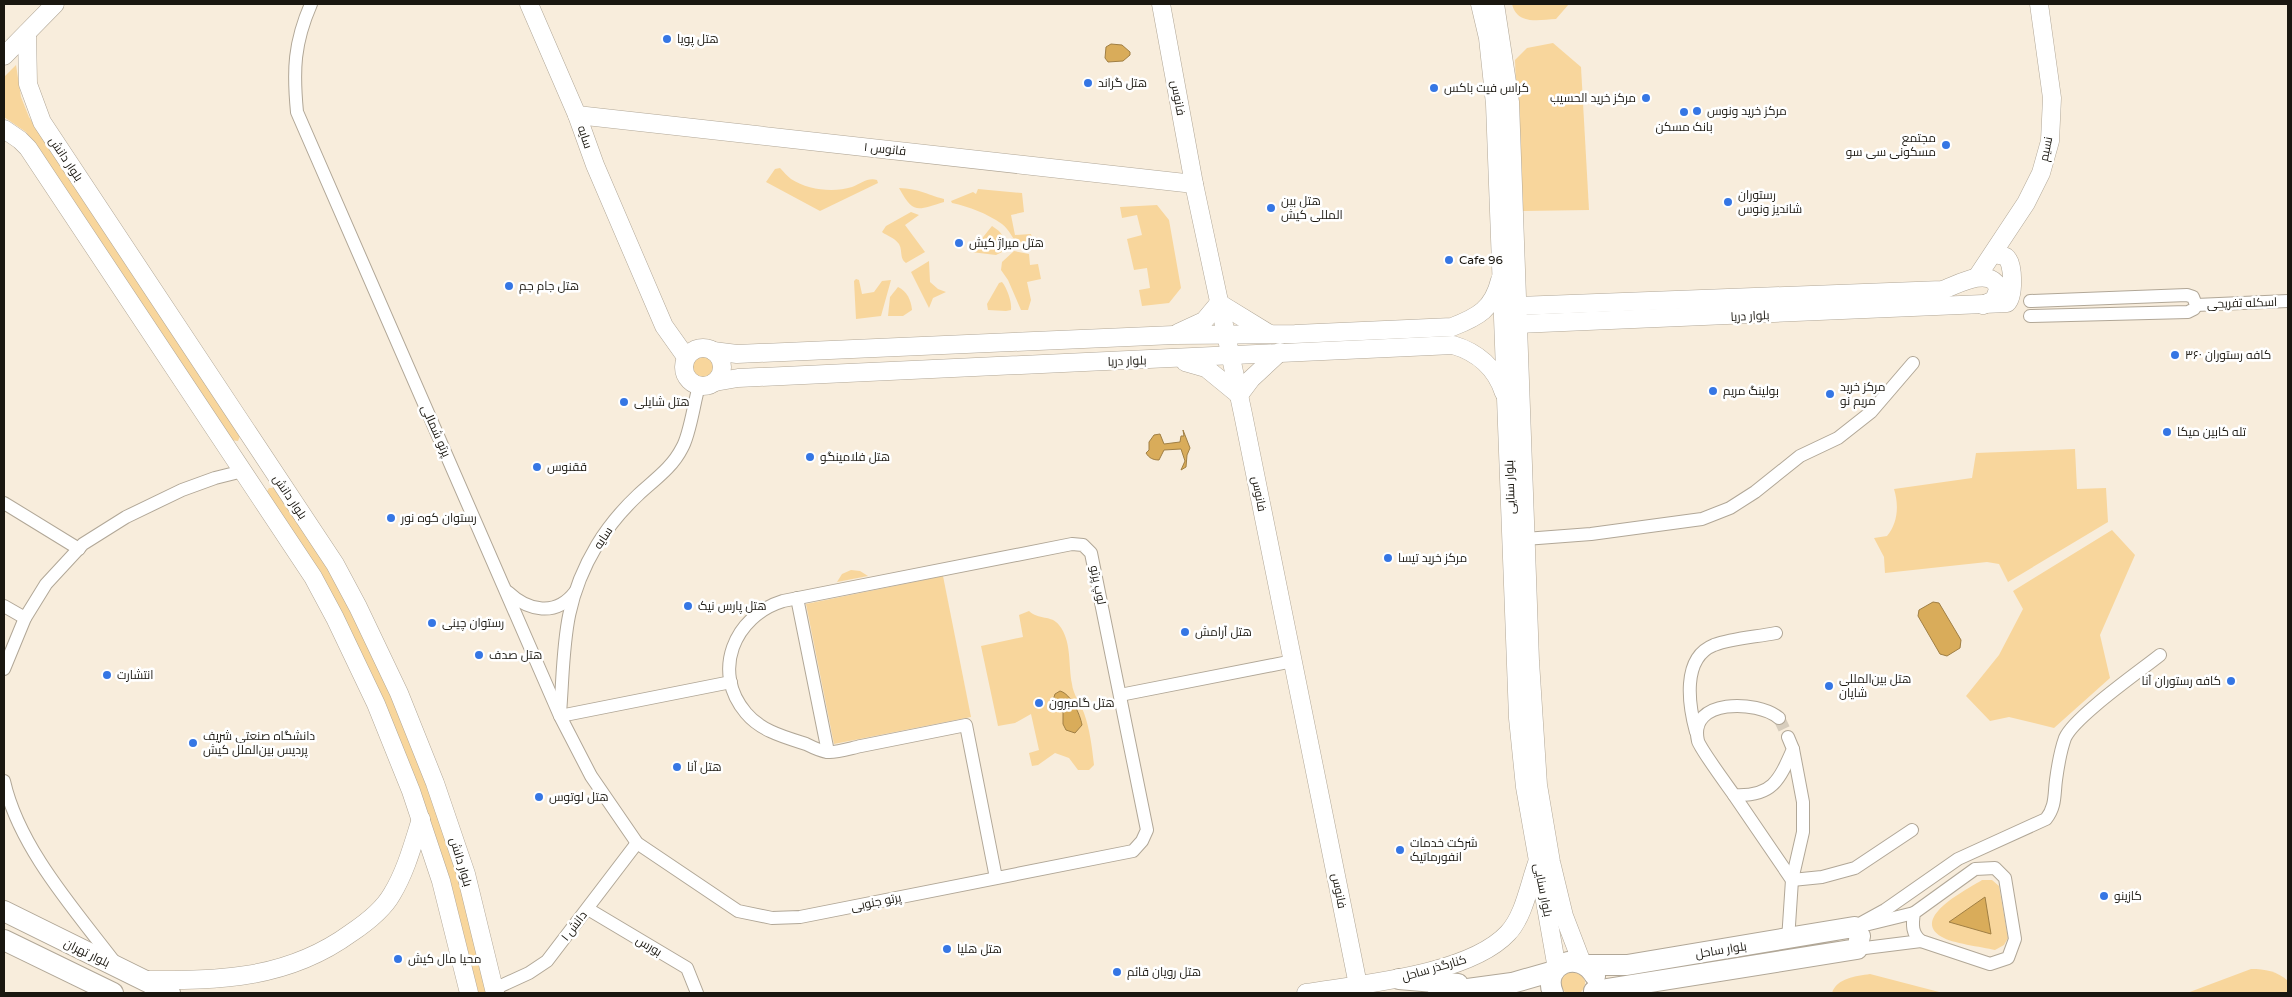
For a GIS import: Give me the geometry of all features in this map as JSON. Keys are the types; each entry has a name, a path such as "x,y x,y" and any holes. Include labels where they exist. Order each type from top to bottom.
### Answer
{"main road":[{"name":"بلوار تهران","path":"4,911 120,970 170,993"},
{"name":"بلوار ساحل","path":"1555,970 1566,962 1627,965 1788,940 1854,927"},
{"path":"1854,927 1860,936 1857,949"},
{"name":"بلوار تهران","path":"4,940 113,993"},
{"name":"بلوار ساحل","path":"1594,992 1857,949"},
{"path":"1584,964 1594,976 1594,992"},
{"path":"1438,993 1512,983 1555,970"},
{"path":"1553,993 1550,984 1555,970"},
{"path":"1399,978 1485,986"}],"street":[{"path":"4,56 55,4"},
{"name":"پرتو شمالی","path":"311,4 299,37 294,73 297,112 560,716 591,776 638,843"},
{"name":"سایه","path":"529,4 664,326 686,357"},
{"name":"فانوس","path":"1161,4 1194,184 1240,396 1358,985"},
{"name":"بلوار سنایی","path":"1480,4 1488,38 1495,104 1503,270 1518,718 1525,787 1555,970"},
{"name":"بلوار سنایی","path":"1495,4 1510,102 1532,718 1538,785 1551,862 1564,916 1584,964"},
{"name":"نسیم","path":"1977,277 2026,203 2041,173 2050,141 2052,98 2039,4"},
{"name":"بلوار دانش","path":"27,33 28,84 42,122 335,564 362,615 422,747 451,828 478,921 495,991"},
{"name":"فانوس ۱","path":"577,115 1194,184"},
{"name":"بلوار دانش","path":"4,129 28,148 313,577 376,704 421,819 444,890 469,993"},
{"name":"بلوار دریا","path":"1517,306 1627,311 1805,313 2007,303 2012,295 2010,263 2006,257 1994,254"},
{"name":"بلوار دریا","path":"713,351 737,354 1174,335 1270,334 1452,327 1472,319 1492,302 1498,291 1503,270"},
{"path":"1977,277 1993,279 1998,290 1994,300 1983,305"},
{"name":"بلوار دریا","path":"1518,324 1627,311 1804,295 1942,290 1977,277"},
{"path":"1804,295 1805,313"},
{"path":"2030,301 2187,295 2193,297 2196,304 2194,309 2188,312 2030,316"},
{"name":"اسکله تفریحی","path":"2196,304 2288,301"},
{"path":"1174,335 1204,321 1219,303 1270,334"},
{"name":"بلوار دریا","path":"707,384 748,377 1175,359 1280,352 1453,346 1467,349 1487,364 1501,384 1507,404"},
{"path":"701,348 713,351 720,360 722,372 707,384 693,384 685,375 684,363 686,357 701,348"},
{"path":"1175,359 1206,368 1240,396 1251,379 1280,352"},
{"path":"1525,539 1591,534 1702,520 1730,508 1755,492 1800,456 1838,438 1872,412 1913,363"},
{"name":"سایه","path":"560,716 567,624 576,590 587,563 610,527 638,495 671,465 684,447 707,384"},
{"path":"4,669 25,618 46,584 79,549 126,517 182,490 215,478 243,472 264,458"},
{"path":"4,503 79,549"},
{"name":"لوپ پرتو","path":"996,878 966,725 828,752 775,734 754,722 739,704 731,682 730,658 737,636 752,617 766,607 797,598 1072,544 1083,545 1091,552 1093,558 1147,830 1142,841 1133,851"},
{"path":"505,588 526,606 545,609 563,604 576,590"},
{"path":"797,598 828,752"},
{"path":"4,606 25,618"},
{"path":"1776,633 1713,645 1698,658 1688,685 1690,712 1698,741 1792,880"},
{"path":"1854,927 1885,910 1958,859 2046,819 2051,812 2056,798 2060,753 2066,736 2085,715 2160,654"},
{"path":"1120,695 1293,661"},
{"path":"560,716 731,682"},
{"path":"1698,741 1698,724 1703,715 1715,709 1746,704 1761,708 1779,718"},
{"path":"1788,737 1793,750 1803,802 1802,832 1792,880 1788,940"},
{"path":"1734,795 1752,796 1763,792 1773,784 1784,770 1793,750"},
{"path":"4,781 18,820 37,856 64,896 120,970"},
{"path":"142,980 234,978 272,971 337,944 364,924 392,895 402,876 421,819"},
{"path":"1792,880 1822,877 1855,868 1912,830"},
{"name":"دانش ۱","path":"495,991 547,961 638,843"},
{"name":"پرتو جنوبی","path":"638,843 738,911 772,918 800,917 1133,851"},
{"name":"کنارگذر ساحل","path":"1306,993 1399,978 1477,956 1507,934 1516,922 1537,863"},
{"path":"1854,927 1914,913 1975,870 1996,868 2005,878 2016,939 2008,958 1990,964 1921,941 1916,937 1913,929 1914,913"},
{"name":"بورس","path":"588,909 687,968 697,993"},
{"path":"1857,949 1921,941"}],"shaded area":[{"path":"1512,4 1569,4 1556,19 1529,20 1518,15"},
{"path":"1553,43 1581,67 1589,210 1521,211 1515,60 1527,48"},
{"path":"1111,44 1122,45 1130,52 1130,55 1123,61 1108,62 1105,58 1106,47"},
{"path":"16,65 21,97 29,117 240,436 238,441 230,440 26,132 4,117 4,77"},
{"path":"780,168 798,183 813,188 845,189 870,179 877,180 878,183 820,211 766,182 775,169"},
{"path":"899,188 922,192 944,199 944,202 917,208 909,203"},
{"path":"978,189 1022,193 1024,212 1011,215 1015,235 1031,234 1034,247 1027,248 1018,244 1002,224 951,201 973,192 976,194"},
{"path":"1157,205 1169,220 1181,288 1169,303 1142,306 1139,290 1150,288 1147,268 1134,270 1127,239 1142,235 1137,215 1122,218 1120,207"},
{"path":"911,212 919,215 905,225 925,252 906,263 899,244 882,232 886,226"},
{"path":"992,226 999,231 1009,244 1008,249 996,255 971,252"},
{"path":"1014,251 1029,254 1030,265 1038,264 1041,279 1027,282 1031,300 1028,310 1021,310 1008,280 1001,270 1002,262"},
{"path":"929,261 930,282 938,289 946,292 933,298 929,308 911,272"},
{"path":"856,279 859,280 862,294 874,292 882,281 891,280 881,316 856,319 854,281"},
{"path":"1002,282 1009,295 1011,310 988,310 987,304 999,283"},
{"path":"898,287 908,296 912,310 903,316 888,316 890,297"},
{"path":"703,353 713,357 717,367 713,377 703,381 693,377 689,367 693,357"},
{"path":"1183,430 1190,448 1186,467 1181,470 1185,461 1181,449 1164,450 1159,460 1148,456 1146,453 1149,450 1149,442 1154,435 1160,434 1164,444 1180,442 1181,436 1184,436"},
{"path":"2075,449 2077,489 2106,488 2108,522 2008,582 1999,564 1987,562 1885,573 1884,557 1874,538 1887,536 1891,531 1897,514 1897,501 1894,489 1972,478 1976,453"},
{"path":"269,488 274,488 328,568 373,653 411,741 458,876 488,993 477,993 434,834 266,493"},
{"path":"2112,530 2135,555 2100,635 2110,678 2054,728 2009,717 1990,721 1966,696 1999,655 2023,609 2013,591"},
{"path":"851,570 860,571 868,576 837,582 842,574"},
{"path":"943,576 971,717 834,744 806,604"},
{"path":"1933,602 1939,603 1961,640 1960,648 1947,656 1940,654 1918,616 1919,610"},
{"path":"1029,611 1036,616 1056,622 1066,638 1073,688 1088,726 1094,765 1089,770 1078,770 1069,758 1055,753 1038,765 1032,766 1029,753 1039,750 1031,714 1015,723 998,726 981,646 1023,637 1019,615"},
{"path":"1060,691 1068,696 1079,715 1082,725 1075,733 1066,730 1063,724 1063,712 1053,700 1055,694"},
{"path":"1982,880 1992,880 1999,886 2008,938 2004,945 1995,950 1946,939 1934,929 1932,921 1936,913 1944,905"},
{"path":"1985,897 1991,934 1949,922"},
{"path":"2251,969 2271,971 2280,975 2288,981 2288,993 2187,993"},
{"path":"1573,971 1578,972 1584,978 1584,988 1578,994 1573,995 1568,994 1562,988 1561,983 1562,978 1568,972"},
{"path":"1870,974 1943,993 1832,993 1834,988 1843,981"}],"tunnel":[{"path":"1779,718 1788,737"}],"place":[{"name":"هتل پویا","path":"667,39"},
{"name":"هتل گراند","path":"1088,83"},
{"name":"کراس فیت باکس","path":"1434,88"},
{"name":"مرکز خرید الحسیب","path":"1646,98"},
{"name":"مرکز خرید ونوس","path":"1697,111"},
{"name":"بانک مسکن","path":"1684,112"},
{"name":"مجتمع مسکونی سی سو","path":"1946,145"},
{"name":"رستوران شاندیز ونوس","path":"1728,202"},
{"name":"هتل بین المللی کیش","path":"1271,208"},
{"name":"هتل میراژ کیش","path":"959,243"},
{"name":"Cafe 96","path":"1449,260"},
{"name":"هتل جام جم","path":"509,286"},
{"name":"کافه رستوران ۳۶۰","path":"2175,355"},
{"name":"بولینگ مریم","path":"1713,391"},
{"name":"مرکز خرید مریم نو","path":"1830,394"},
{"name":"هتل شایلی","path":"624,402"},
{"name":"تله کابین میکا","path":"2167,432"},
{"name":"هتل فلامینگو","path":"810,457"},
{"name":"ققنوس","path":"537,467"},
{"name":"رستوان کوه نور","path":"391,518"},
{"name":"مرکز خرید تیسا","path":"1388,558"},
{"name":"هتل پارس نیک","path":"688,606"},
{"name":"رستوان چینی","path":"432,623"},
{"name":"هتل آرامش","path":"1185,632"},
{"name":"هتل صدف","path":"479,655"},
{"name":"انتشارت","path":"107,675"},
{"name":"کافه رستوران آنا","path":"2231,681"},
{"name":"هتل بین‌المللی شایان","path":"1829,686"},
{"name":"هتل گامبرون","path":"1039,703"},
{"name":"دانشگاه صنعتی شریف پردیس بین‌الملل کیش","path":"193,743"},
{"name":"هتل آنا","path":"677,767"},
{"name":"هتل لوتوس","path":"539,797"},
{"name":"شرکت خدمات انفورماتیک","path":"1400,850"},
{"name":"کازینو","path":"2104,896"},
{"name":"هتل هلیا","path":"947,949"},
{"name":"محیا مال کیش","path":"398,959"},
{"name":"هتل رویان قائم","path":"1117,972"}]}
